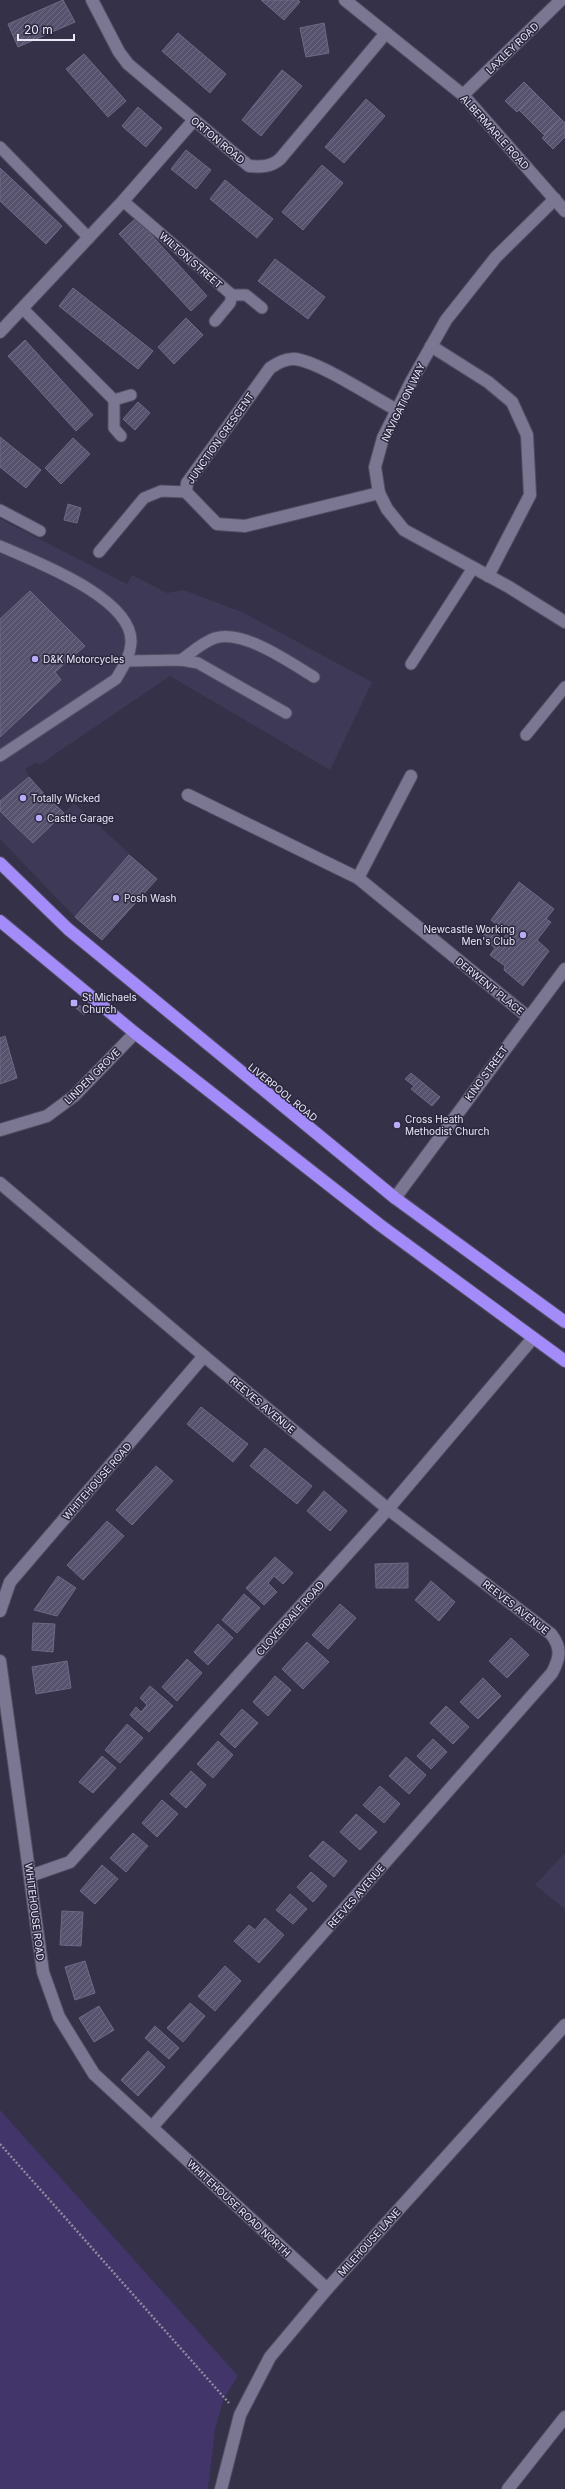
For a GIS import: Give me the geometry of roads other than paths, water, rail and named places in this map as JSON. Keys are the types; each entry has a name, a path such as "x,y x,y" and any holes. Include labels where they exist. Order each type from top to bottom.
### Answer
{"highway":[{"name":"LIVERPOOL ROAD","path":"0,863 68,929 395,1198 562,1319"},
{"path":"0,921 135,1032 380,1225 565,1360"}],"street":[{"name":"ORTON ROAD","path":"92,0 119,52 128,64 249,166 258,167 274,164 386,33"},
{"name":"ALBERMARLE ROAD","path":"345,0 463,95 565,211"},
{"name":"LAXLEY ROAD","path":"463,95 561,0"},
{"path":"0,332 123,201 194,120"},
{"name":"NAVIGATION WAY","path":"555,199 496,257 446,320 383,438 375,467 379,493 387,509 404,530 488,576 565,622"},
{"path":"431,346 488,382 512,402 527,435 530,495 488,576"},
{"name":"JUNCTION CRESCENT","path":"379,493 239,526 217,524 186,492 187,483 270,368 281,361 294,359 311,363 397,410"},
{"path":"358,878 411,776"},
{"name":"DERWENT PLACE","path":"188,795 358,878 528,1017"},
{"name":"KING STREET","path":"395,1198 565,969"},
{"name":"LINDEN GROVE","path":"0,1130 47,1116 74,1096 135,1032"},
{"name":"REEVES AVENUE","path":"0,1183 204,1356 388,1509 561,1641 560,1654 552,1672 152,2127"},
{"name":"CLOVERDALE ROAD","path":"30,1876 70,1862 388,1509 533,1338"},
{"name":"WHITEHOUSE ROAD","path":"0,1611 10,1582 204,1356"},
{"name":"WHITEHOUSE ROAD","path":"0,1661 43,1972 59,2017 94,2074 152,2127"},
{"name":"MILEHOUSE LANE","path":"221,2489 240,2415 270,2357 327,2289 565,2025"},
{"name":"WHITEHOUSE ROAD NORTH","path":"152,2127 327,2289"},
{"path":"508,2489 564,2419"}],"lane":[{"path":"0,147 89,238"},
{"name":"WILTON STREET","path":"123,201 232,295 246,295 262,308"},
{"path":"215,321 230,303 232,295"},
{"path":"23,309 114,400 114,428 121,436"},
{"path":"114,400 131,395"},
{"path":"99,552 144,498 161,490 186,492"},
{"path":"0,510 40,531"},
{"path":"0,546 42,565 98,595 117,610 128,626 131,642 128,661 116,679 0,756"},
{"path":"411,664 473,568"},
{"path":"181,660 215,638 238,637 280,657 314,677"},
{"path":"128,661 181,660 198,663 286,713"},
{"path":"526,735 565,686"}],"place":[{"name":"D&K Motorcycles","path":"35,659"},
{"name":"Totally Wicked","path":"23,798"},
{"name":"Castle Garage","path":"39,818"},
{"name":"Posh Wash","path":"116,898"},
{"name":"Newcastle Working Men's Club","path":"523,935"},
{"name":"St Michaels Church","path":"74,1003"},
{"name":"Cross Heath Methodist Church","path":"397,1125"}]}
